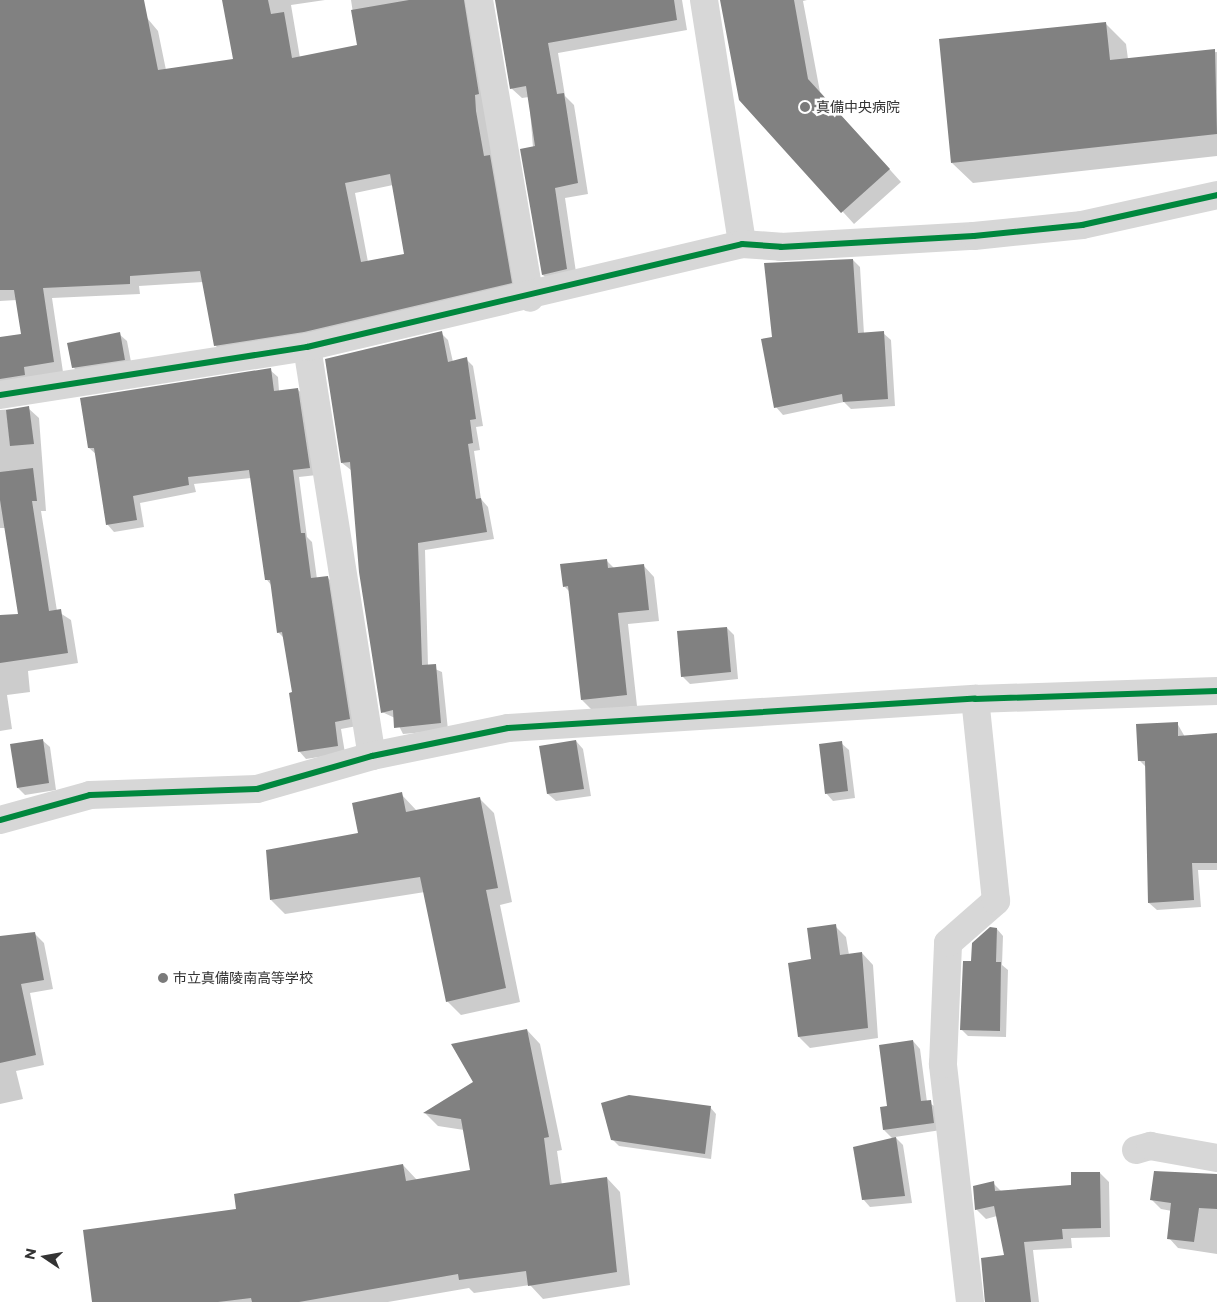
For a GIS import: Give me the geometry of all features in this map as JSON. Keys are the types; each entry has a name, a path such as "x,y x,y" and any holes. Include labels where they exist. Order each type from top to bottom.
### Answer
{"street":[{"path":"479,0 530,298"},
{"path":"704,0 742,244"},
{"path":"0,395 308,347 530,298 742,244 781,247 974,236 1082,225 1217,195"},
{"path":"308,347 372,756"},
{"path":"0,820 90,795 257,789 372,756 508,728 975,699 1217,691"},
{"path":"970,1302 943,1064 948,943 996,901 975,699"},
{"path":"1136,1150 1150,1146 1217,1158"}],"building":[{"path":"0,0 144,0 158,70 233,59 222,0 268,0 271,14 284,12 292,58 357,45 351,10 409,0 464,0 479,94 475,95 476,111 484,156 490,155 512,283 304,332 214,346 200,271 130,276 130,284 43,288 54,362 24,367 25,375 0,379 0,337 21,334 14,290 0,290","holes":["390,174 404,254 361,262 345,183"]},
{"path":"495,0 674,0 677,20 548,43 557,94 564,93 578,183 555,188 567,269 542,275 520,149 535,146 526,86 510,89"},
{"path":"720,0 794,0 808,79 890,169 841,213 739,100"},
{"path":"1106,22 1110,60 1215,49 1217,134 951,163 939,39"},
{"path":"853,259 858,333 884,331 888,399 843,402 842,394 774,408 761,339 772,337 764,263"},
{"path":"442,331 448,362 467,357 476,419 470,420 473,443 468,444 476,499 481,498 487,532 418,543 422,665 436,664 441,723 394,728 393,710 381,713 359,572 350,462 341,463 325,359"},
{"path":"120,332 125,360 72,368 67,343"},
{"path":"271,368 274,391 298,388 310,468 293,470 301,533 305,533 311,578 328,576 350,719 335,722 338,746 298,752 289,693 292,692 282,632 277,633 270,580 265,580 249,470 188,477 189,485 133,496 137,520 106,525 94,448 88,448 80,398"},
{"path":"29,406 34,444 10,446 6,410"},
{"path":"33,468 37,501 32,501 49,611 61,609 68,653 0,663 0,615 18,614 0,500 0,472"},
{"path":"607,559 608,568 644,564 649,610 618,613 627,695 581,700 568,586 563,587 560,564"},
{"path":"727,627 731,672 681,677 677,631"},
{"path":"1178,722 1178,736 1217,733 1217,863 1192,863 1194,900 1148,903 1145,761 1138,761 1136,724"},
{"path":"43,739 49,783 17,788 10,744"},
{"path":"576,740 584,789 547,794 539,746"},
{"path":"842,741 848,791 825,794 819,744"},
{"path":"402,792 406,812 480,797 498,888 486,890 506,988 446,1002 420,877 270,900 266,850 358,833 352,803"},
{"path":"836,924 840,955 862,952 868,1028 798,1037 788,963 811,959 807,928"},
{"path":"990,927 997,928 996,962 1001,962 1000,1031 960,1030 963,961 971,961 972,943"},
{"path":"35,932 44,980 21,984 36,1055 0,1063 0,936"},
{"path":"527,1029 549,1137 544,1138 550,1185 607,1177 617,1272 528,1286 526,1271 459,1280 458,1274 299,1302 252,1302 251,1298 218,1302 92,1302 83,1230 236,1209 234,1194 403,1164 406,1181 470,1170 461,1119 423,1113 473,1082 451,1044"},
{"path":"913,1040 921,1101 931,1100 934,1123 883,1130 880,1107 887,1106 879,1045"},
{"path":"629,1095 711,1106 705,1154 611,1140 601,1103"},
{"path":"896,1137 905,1196 862,1200 853,1147"},
{"path":"1154,1171 1217,1174 1217,1209 1199,1208 1194,1242 1167,1239 1171,1203 1150,1200"},
{"path":"1071,1172 1100,1172 1101,1228 1062,1229 1063,1239 1024,1242 1031,1302 985,1302 981,1258 1004,1255 994,1206 975,1210 973,1186 994,1181 995,1191 1071,1185"}],"cycle path":[{"path":"0,395 307,347 742,244 781,247 974,236 1082,225 1217,195"},
{"path":"0,820 90,795 257,789 372,756 508,728 975,699 1217,691"}],"place":[{"name":"真備中央病院","path":"805,107"},
{"name":"市立真備陵南高等学校","path":"163,978"}]}
